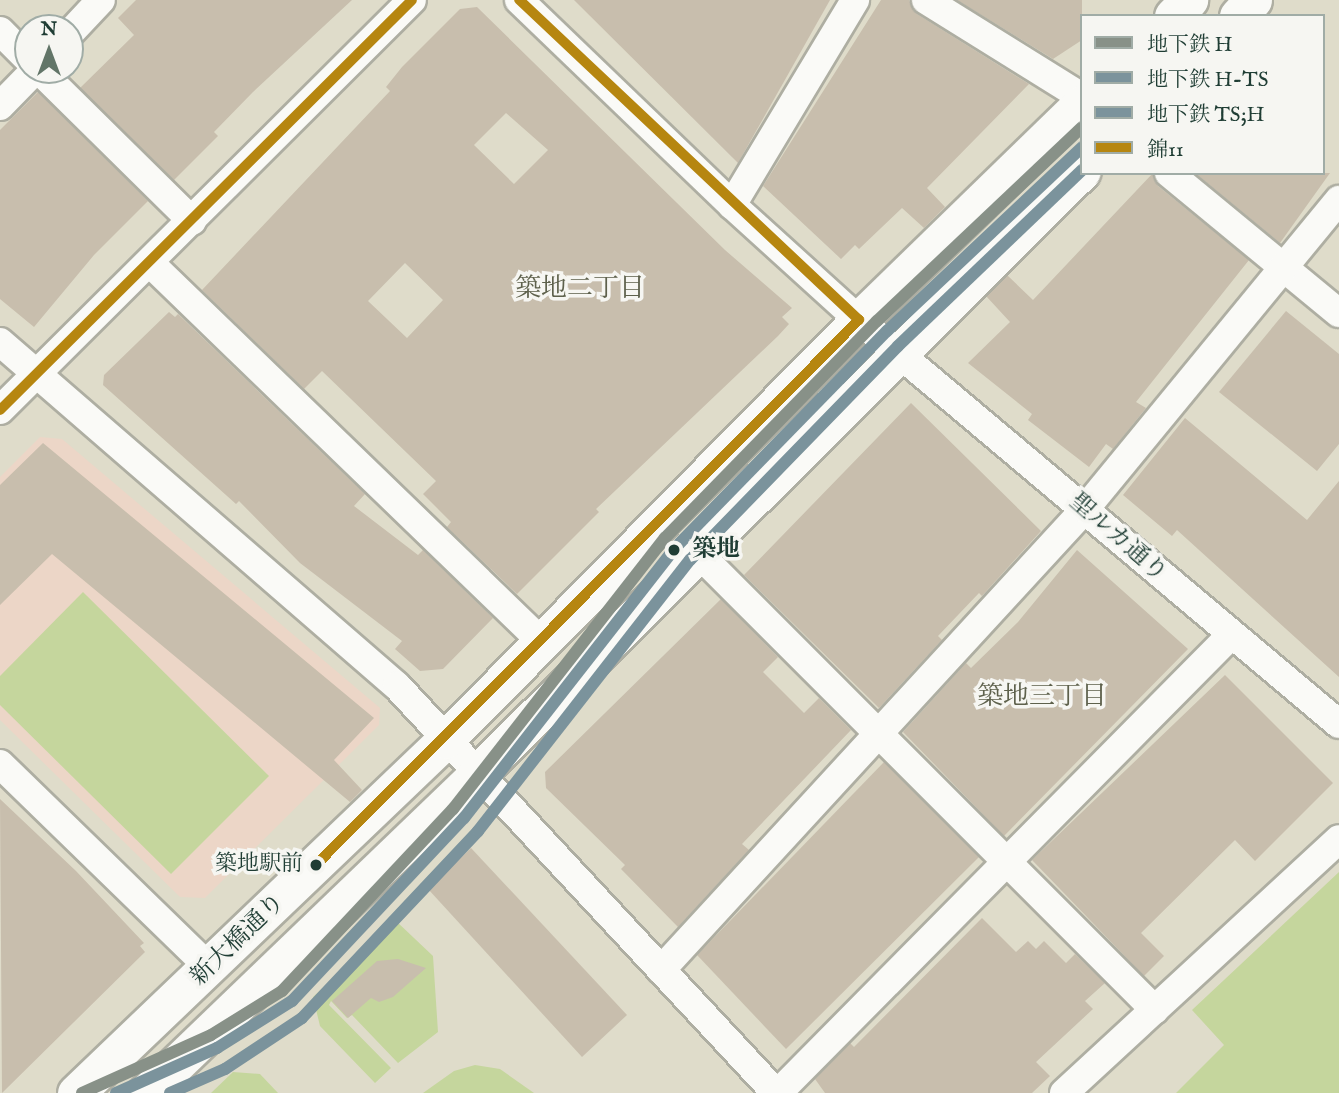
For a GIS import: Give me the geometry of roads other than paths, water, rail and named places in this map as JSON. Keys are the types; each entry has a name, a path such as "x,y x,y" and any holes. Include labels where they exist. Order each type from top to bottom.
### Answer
{"main road":[{"path":"1175,14 1189,0"},
{"path":"1240,14 1253,0"},
{"name":"新大橋通り","path":"76,1093 210,968 444,740 859,320 1080,105"},
{"name":"新大橋通り","path":"146,1093 477,774 1080,173"}],"street":[{"path":"84,18 101,0"},
{"path":"0,410 412,0"},
{"name":"聖ルカ通り","path":"519,0 732,205 859,320 1339,724"},
{"path":"732,205 855,0"},
{"path":"926,0 1080,96"},
{"path":"0,31 14,45"},
{"path":"0,106 23,84"},
{"path":"51,84 192,221"},
{"path":"1171,175 1339,313"},
{"path":"661,970 1086,509 1339,200"},
{"path":"150,262 542,643"},
{"path":"0,342 397,686 444,740 777,1093 1231,635"},
{"path":"698,553 1155,1010"},
{"path":"0,764 210,968"},
{"path":"1064,1093 1339,839"}],"metro line":[{"name":"H","path":"82,1093 211,1035 282,991 453,809 665,538 877,321 1080,129"},
{"name":"H-TS","path":"116,1093 217,1048 292,1001 464,818 676,547 887,331 1080,149"},
{"name":"TS;H","path":"170,1093 225,1069 302,1018 478,831 690,560 898,346 1080,172"}],"place":[{"name":"築地","path":"674,550"},
{"name":"築地駅前","path":"316,865"}],"district":[{"name":"築地二丁目","path":"580,289"},
{"name":"築地三丁目","path":"1042,697"}]}
